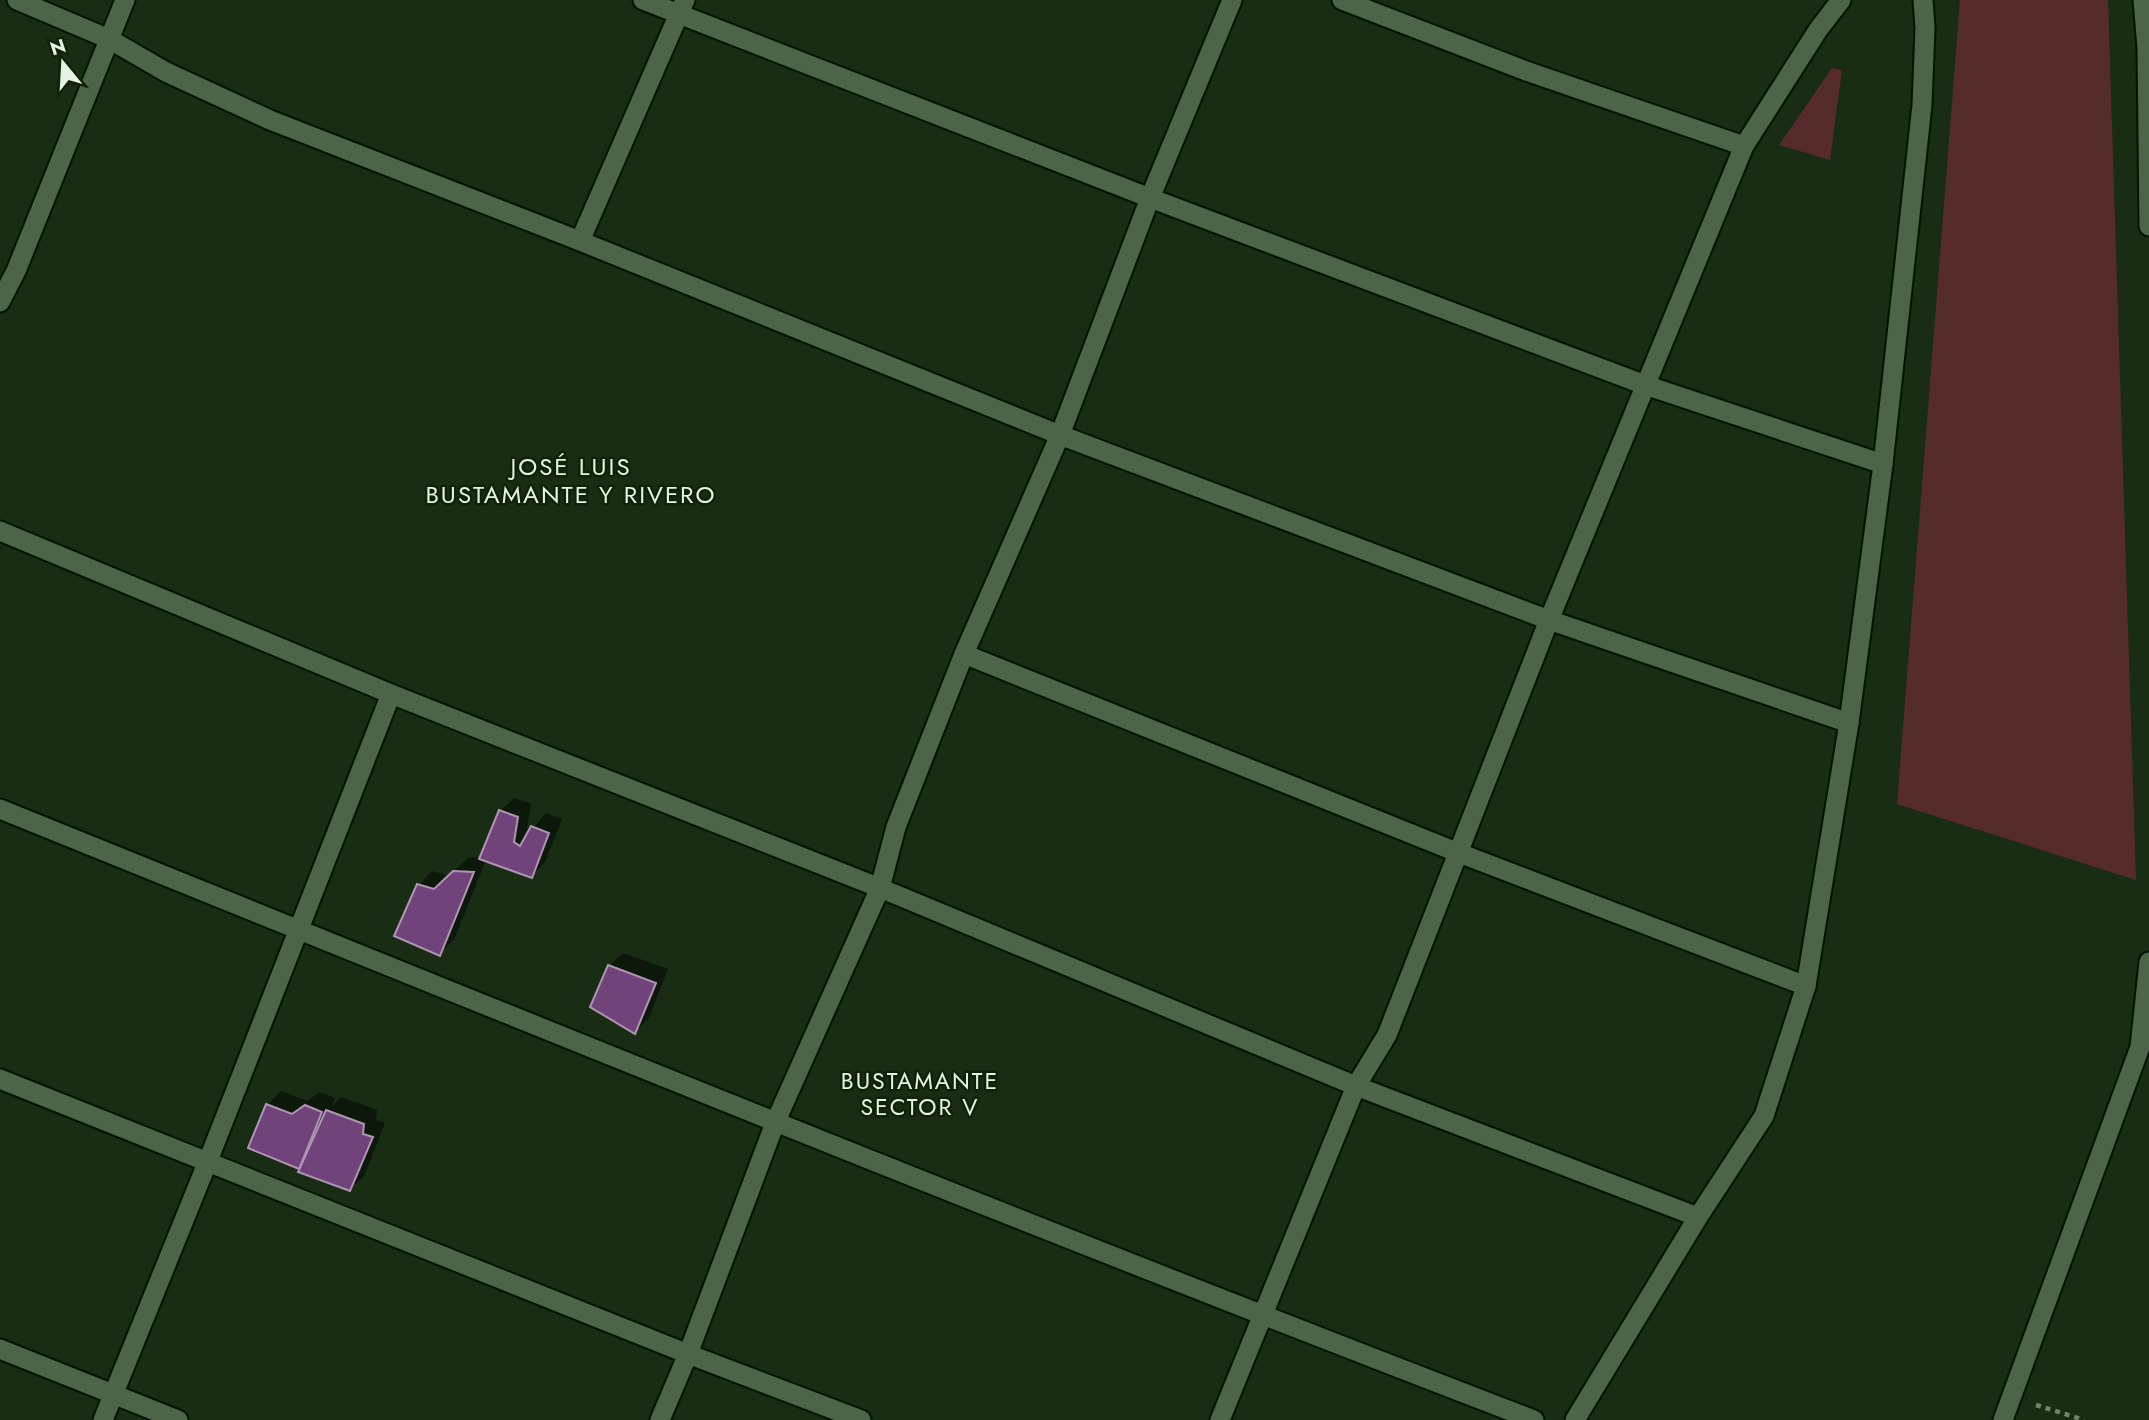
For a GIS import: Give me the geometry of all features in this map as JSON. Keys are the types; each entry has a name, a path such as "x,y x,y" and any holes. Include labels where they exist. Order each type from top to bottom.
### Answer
{"street":[{"path":"17,0 109,39 154,66 270,120 580,241 1060,435 1549,620 1849,723"},
{"path":"0,302 8,268 125,0"},
{"path":"643,0 683,8 1150,198 1645,385 1884,464"},
{"path":"660,1420 688,1354 775,1123 880,888 896,827 964,654 1060,435 1150,198 1232,0"},
{"path":"1342,0 1526,71 1744,146"},
{"path":"1220,1420 1356,1086 1387,1035 1549,620 1744,146 1818,30 1841,0"},
{"path":"1575,1420 1698,1217 1764,1116 1806,986 1849,723 1884,464 1922,105 1925,28 1923,0"},
{"path":"2143,0 2147,48 2149,226"},
{"path":"580,241 683,8"},
{"path":"0,531 391,694 880,888 1356,1086 1698,1217"},
{"path":"964,654 1459,853 1806,986"},
{"path":"103,1420 391,694"},
{"path":"0,809 775,1123 1534,1420"},
{"path":"2003,1420 2140,1047 2149,962"},
{"path":"0,1079 688,1354 861,1420"},
{"path":"0,1349 178,1420"}],"path":[{"path":"2012,1397 2084,1420"}],"shaded area":[{"path":"1960,0 2108,0 2136,880 1897,804"},
{"path":"1832,68 1842,70 1830,160 1779,145"}],"building":[{"path":"499,810 518,817 514,842 520,846 531,826 549,833 532,878 479,859"},
{"path":"453,871 474,872 440,956 394,936 417,884 434,889"},
{"path":"608,965 656,983 635,1034 590,1007"},
{"path":"266,1104 292,1114 305,1105 322,1112 299,1169 248,1148"},
{"path":"326,1110 364,1124 363,1134 373,1137 350,1191 298,1172"}],"district":[{"name":"JOSÉ LUIS BUSTAMANTE Y RIVERO","path":"571,481"},
{"name":"BUSTAMANTE SECTOR V","path":"920,1094"}]}
